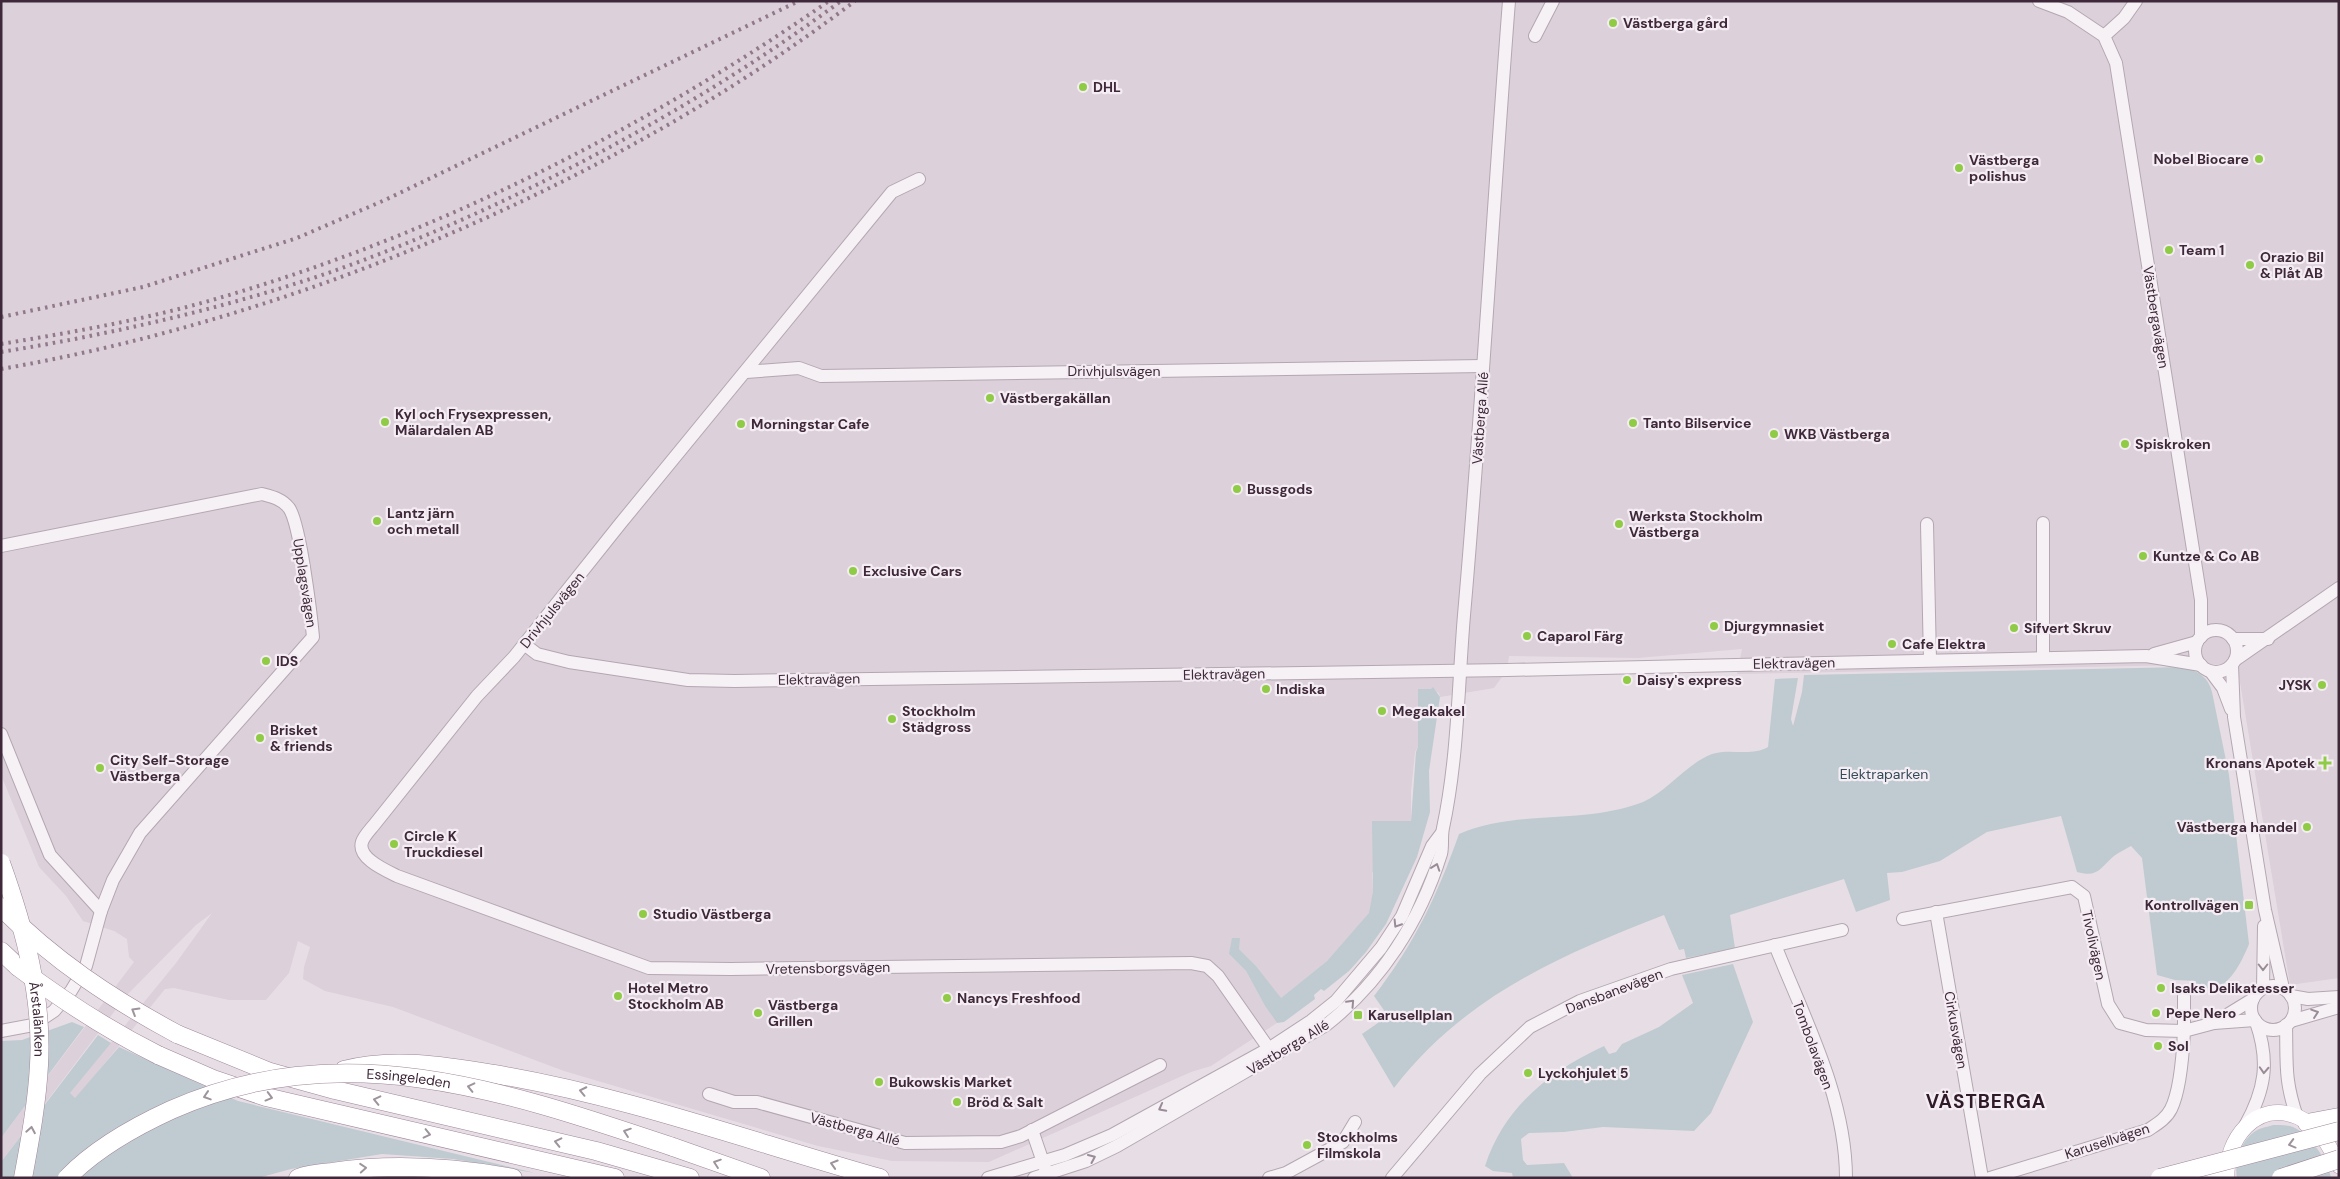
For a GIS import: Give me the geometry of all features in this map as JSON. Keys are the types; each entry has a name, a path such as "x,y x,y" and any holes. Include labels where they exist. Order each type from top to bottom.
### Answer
{"highway":[{"name":"Årstalänken","path":"1,864 20,914 35,989 39,1063 34,1114 22,1178"},
{"path":"1,907 29,936 63,964 138,1013 178,1034 270,1072 335,1090 596,1151 690,1178"},
{"path":"1,951 18,967 61,999 119,1036 213,1079 266,1097 615,1178"},
{"path":"334,1072 379,1064 450,1067 539,1081 681,1117 880,1178"},
{"name":"Essingeleden","path":"66,1178 109,1145 145,1122 192,1101 264,1081 334,1072 402,1076 449,1082 504,1094 590,1120 761,1178"},
{"path":"2302,1120 2339,1117"},
{"path":"2160,1178 2339,1131"},
{"path":"2281,1178 2339,1159"},
{"path":"298,1178 352,1169 393,1166 445,1168 513,1178"}],"main road":[{"path":"2204,1178 2227,1173 2230,1148 2245,1126 2257,1118 2270,1114 2285,1114 2302,1120 2318,1132 2331,1148 2339,1166"}],"street":[{"name":"Västberga Allé","path":"988,1178 1043,1173 1272,1052 1336,1001 1358,978 1402,916 1432,846 1441,834 1456,752 1460,671 1509,1"},
{"path":"1536,36 1553,1"},
{"path":"2040,1 2068,12 2104,36 2124,18 2136,1"},
{"name":"Västbergavägen","path":"2104,36 2116,63 2122,89 2201,600 2199,639"},
{"name":"Drivhjulsvägen","path":"362,850 362,842 378,819 477,696 524,644 892,192 919,179"},
{"name":"Drivhjulsvägen","path":"746,372 799,368 821,376 1483,366"},
{"name":"Upplagsvägen","path":"1,546 262,494 280,499 290,509 296,533 314,638 140,833 113,880 101,911 86,966 71,991 54,1011 33,1025 1,1031"},
{"path":"2043,657 2044,523"},
{"path":"1927,524 1930,660"},
{"path":"2206,669 2223,671 2339,588"},
{"name":"Västbergavägen","path":"2201,600 2218,630"},
{"path":"2234,717 2223,688 2195,654 2199,639 2218,630 2233,639 2269,639"},
{"name":"Elektravägen","path":"2146,656 2199,639"},
{"path":"2233,639 2237,649 2234,663 2234,717 2265,910 2287,992 2295,1007 2289,1023 2285,1066 2288,1090 2302,1120"},
{"name":"Elektravägen","path":"524,644 537,654 569,662 688,680 1460,671 2146,656 2206,669"},
{"path":"1,734 50,855 101,911"},
{"name":"Vretensborgsvägen","path":"362,850 367,858 396,876 650,968 732,969 1191,963 1207,966 1218,976 1272,1052"},
{"name":"Tivolivägen","path":"1903,919 2072,887 2084,896 2108,1004 2120,1023 2146,1030 2184,1031"},
{"path":"2263,988 2265,910"},
{"name":"Cirkusvägen","path":"1936,912 1982,1178"},
{"name":"Dansbanevägen","path":"1392,1178 1480,1074 1530,1027 1580,1001 1671,969 1842,930"},
{"name":"Tombolavägen","path":"1775,945 1828,1078 1841,1131 1846,1178"},
{"path":"2214,1023 2253,999 2263,988 2268,986 2308,999 2339,997"},
{"name":"Karusellvägen","path":"1990,1178 2148,1130 2163,1120 2171,1108 2182,1057 2184,996"},
{"path":"2245,1126 2255,1108 2263,1083 2264,1044 2251,1010 2253,999"},
{"path":"2184,1031 2214,1023 2256,1021 2263,1028 2272,1030 2339,1006"},
{"name":"Västberga Allé","path":"709,1094 734,1102 757,1102 905,1143 1001,1142 1032,1130 1160,1066"},
{"path":"1269,1178 1286,1173 1343,1142 1355,1122"},
{"path":"1032,1130 1043,1173"}],"shaded area":[{"path":"1,1 2339,1 2339,978 2290,985 2237,664 1737,674 1742,649 1638,658 1509,656 1507,670 1494,688 1440,697 1439,693 1431,689 1419,690 1418,747 1415,752 1411,792 1411,821 1372,873 1373,891 1370,913 1327,961 1280,999 1256,966 1239,949 1229,954 1246,971 1265,1006 1277,1023 1211,1066 1191,1072 989,1162 892,1161 818,1146 564,1071 393,1007 325,991 303,979 304,967 310,947 298,941 289,973 266,1000 229,1000 174,988 165,989 76,1099 69,1094 176,963 212,913 196,925 126,996 1,1162 1,1138 134,962 129,957 127,939 114,931 83,921 66,896 39,867 1,775"}],"green space":[{"name":"Elektraparken","path":"2183,667 2194,670 2202,675 2208,682 2212,692 2229,775 2249,944 2232,975 2227,981 2216,988 2196,988 2196,981 2175,980 2157,975 2142,858 2131,846 2116,855 2094,873 2084,874 2077,872 2061,816 1987,832 1940,861 1902,872 1887,873 1890,900 1856,912 1844,879 1730,915 1735,948 1686,958 1684,949 1679,950 1664,915 1625,930 1551,963 1516,982 1483,1004 1451,1028 1422,1056 1394,1088 1362,1034 1388,1016 1374,996 1389,976 1424,918 1459,834 1481,826 1504,822 1574,816 1620,809 1643,802 1652,797 1694,764 1712,754 1719,752 1748,752 1768,747 1775,679 1798,678 1791,719 1793,726 1802,692 1804,675"},
{"path":"1433,687 1440,697 1429,771 1430,812 1417,857 1386,924 1366,952 1349,971 1324,991 1321,989 1314,995 1315,999 1284,1022 1277,1023 1265,1006 1246,971 1229,954 1232,938 1240,938 1239,949 1256,966 1281,998 1327,961 1369,913 1373,891 1372,821 1411,821 1416,752 1418,747 1418,689 1431,689"},
{"path":"1733,964 1753,1022 1711,1113 1694,1131 1603,1127 1564,1132 1529,1133 1521,1139 1523,1160 1527,1165 1564,1163 1573,1178 1513,1178 1512,1173 1493,1171 1485,1166 1493,1145 1504,1126 1531,1093 1548,1079 1565,1067 1604,1046 1609,1054 1616,1052 1622,1044 1659,1027 1693,1003 1682,975"},
{"path":"72,1022 84,1027 1,1138 1,1041 22,1040"},
{"path":"98,1035 111,1043 70,1093 75,1098 119,1047 238,1101 535,1173 453,1159 382,1154 291,1169 258,1178 1,1178 1,1162"},
{"path":"2273,1125 2293,1127 2312,1142 2322,1156 2331,1178 2237,1178 2238,1159 2245,1141 2256,1131"}],"railway":[{"path":"1,317 143,287 297,238 385,200 799,1"},
{"path":"1,344 56,335 192,306 300,272 380,243 459,210 536,174 611,135 685,93 829,1"},
{"path":"1,352 125,329 207,309 328,273 394,248 528,189 594,155 722,82 841,1"},
{"path":"1,369 113,346 225,316 338,278 449,234 558,184 662,128 762,67 855,1"}],"place":[{"name":"Västberga gård","path":"1613,23"},
{"name":"DHL","path":"1083,87"},
{"name":"Nobel Biocare","path":"2259,159"},
{"name":"Västberga polishus","path":"1959,168"},
{"name":"Team 1","path":"2169,250"},
{"name":"Orazio Bil & Plåt AB","path":"2250,265"},
{"name":"Västbergakällan","path":"990,398"},
{"name":"Kyl och Frysexpressen, Mälardalen AB","path":"385,422"},
{"name":"Tanto Bilservice","path":"1633,423"},
{"name":"Morningstar Cafe","path":"741,424"},
{"name":"WKB Västberga","path":"1774,434"},
{"name":"Spiskroken","path":"2125,444"},
{"name":"Bussgods","path":"1237,489"},
{"name":"Lantz järn och metall","path":"377,521"},
{"name":"Werksta Stockholm Västberga","path":"1619,524"},
{"name":"Kuntze & Co AB","path":"2143,556"},
{"name":"Exclusive Cars","path":"853,571"},
{"name":"Djurgymnasiet","path":"1714,626"},
{"name":"Sifvert Skruv","path":"2014,628"},
{"name":"Caparol Färg","path":"1527,636"},
{"name":"Cafe Elektra","path":"1892,644"},
{"name":"IDS","path":"266,661"},
{"name":"Daisy's express","path":"1627,680"},
{"name":"JYSK","path":"2322,685"},
{"name":"Indiska","path":"1266,689"},
{"name":"Megakakel","path":"1382,711"},
{"name":"Stockholm Städgross","path":"892,719"},
{"name":"Brisket & friends","path":"260,738"},
{"name":"Kronans Apotek","path":"2325,763"},
{"name":"City Self-Storage Västberga","path":"100,768"},
{"name":"Västberga handel","path":"2307,827"},
{"name":"Circle K Truckdiesel","path":"394,844"},
{"name":"Kontrollvägen","path":"2249,905"},
{"name":"Studio Västberga","path":"643,914"},
{"name":"Isaks Delikatesser","path":"2161,988"},
{"name":"Hotel Metro Stockholm AB","path":"618,996"},
{"name":"Nancys Freshfood","path":"947,998"},
{"name":"Västberga Grillen","path":"758,1013"},
{"name":"Pepe Nero","path":"2156,1013"},
{"name":"Karusellplan","path":"1358,1015"},
{"name":"Sol","path":"2158,1046"},
{"name":"Lyckohjulet 5","path":"1528,1073"},
{"name":"Bukowskis Market","path":"879,1082"},
{"name":"Bröd & Salt","path":"957,1102"},
{"name":"Stockholms Filmskola","path":"1307,1145"}],"district":[{"name":"VÄSTBERGA","path":"1986,1101"}]}
